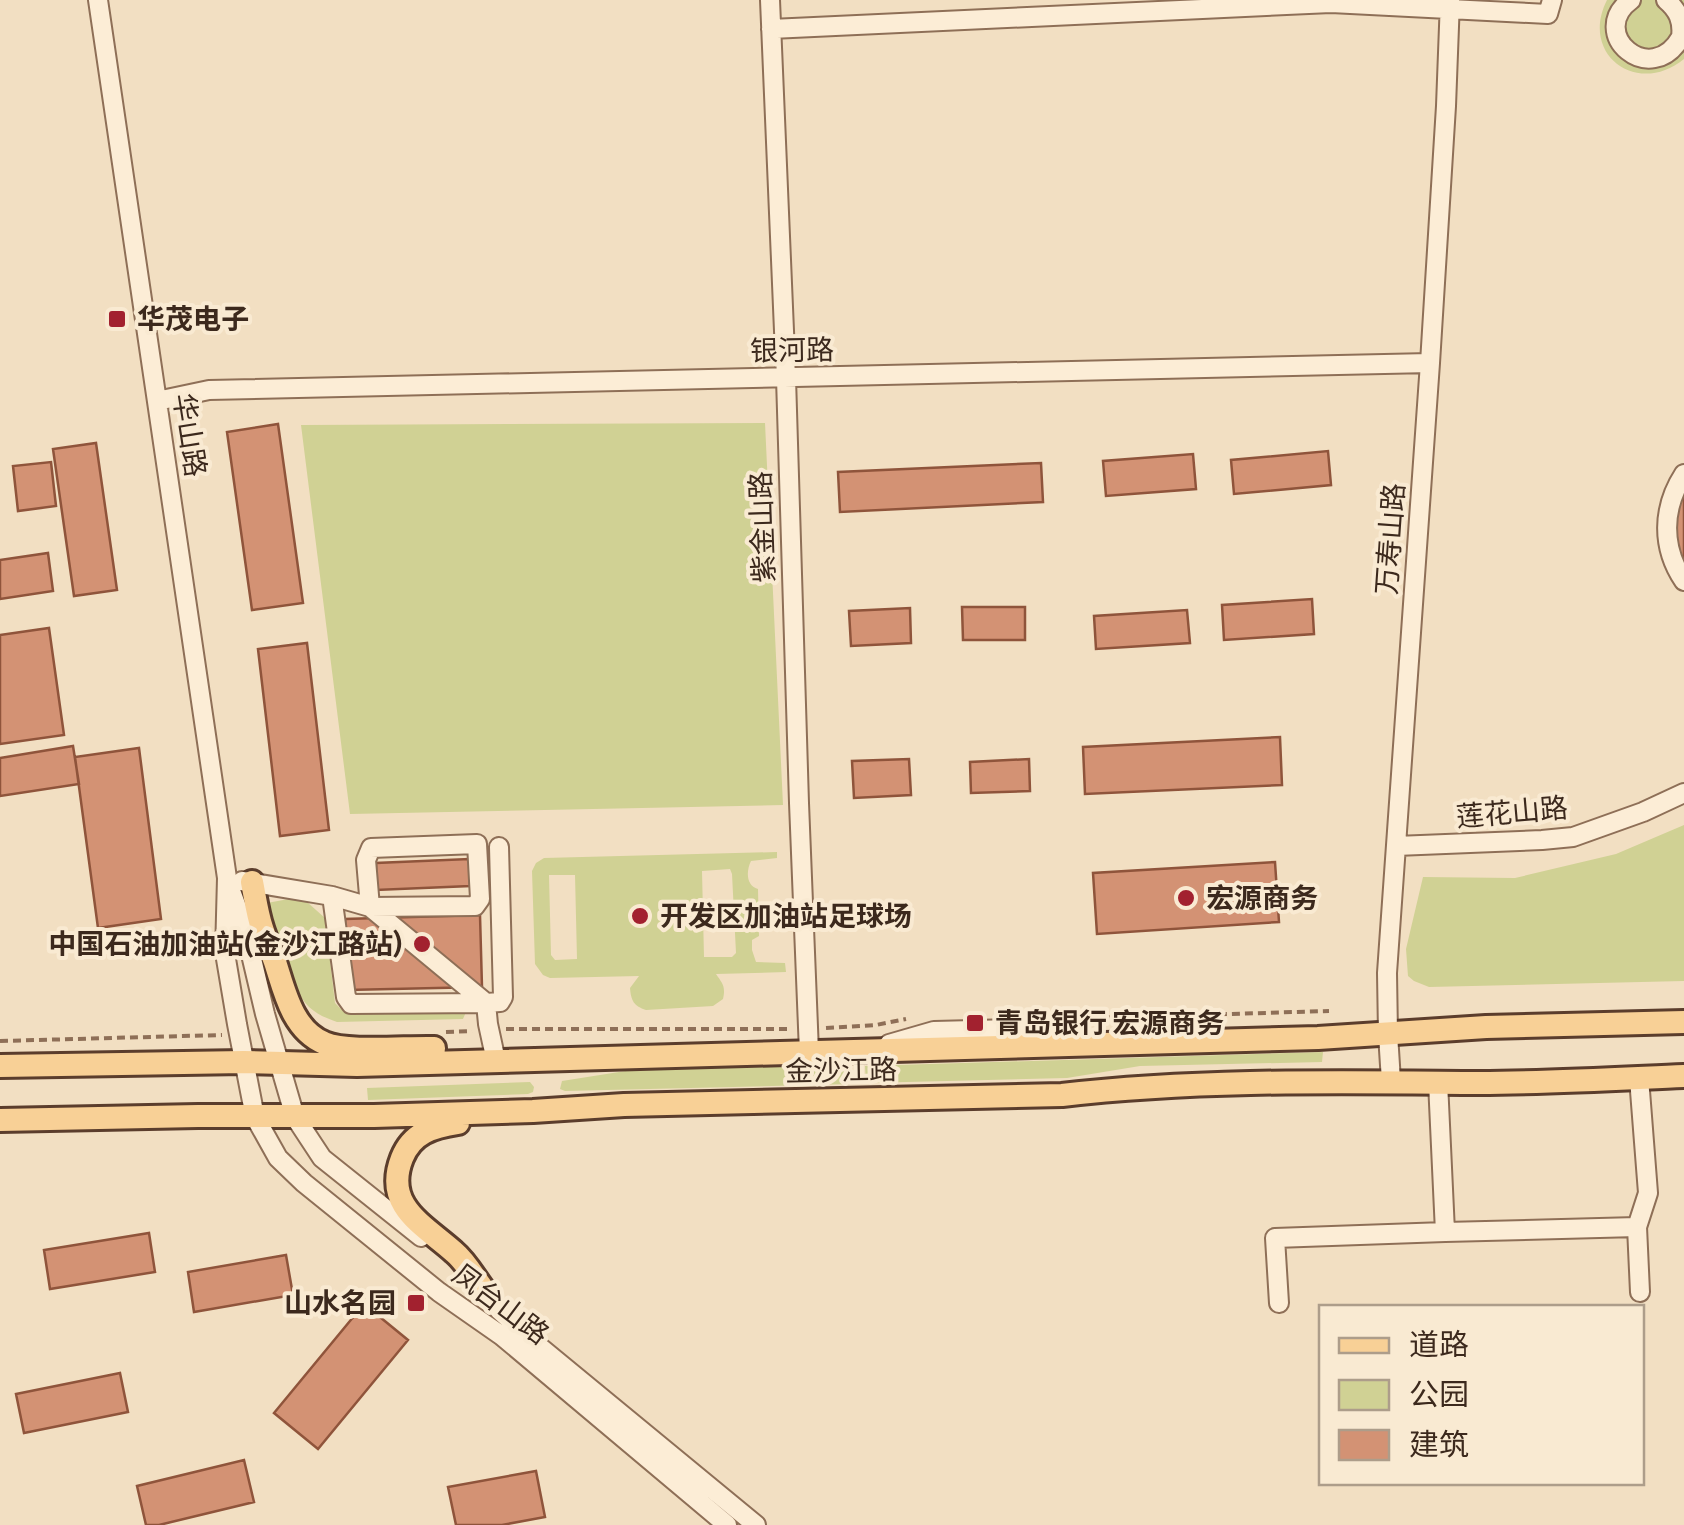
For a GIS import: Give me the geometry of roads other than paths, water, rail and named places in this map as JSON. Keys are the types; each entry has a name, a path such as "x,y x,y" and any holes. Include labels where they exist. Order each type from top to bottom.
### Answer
{"main road":[{"path":"252,882 262,930 285,997 314,1037 342,1048 432,1048 496,1061"},
{"name":"金沙江路","path":"0,1066 244,1062 357,1065 496,1061 809,1040 867,1050 1684,1022"},
{"name":"金沙江路","path":"0,1120 294,1118 533,1111 624,1104 1062,1095 1132,1087 1684,1076"},
{"path":"483,1289 458,1255 408,1213 396,1186 398,1170 412,1140 424,1131 533,1111"}],"street":[{"name":"华山路","path":"98,0 227,878"},
{"name":"紫金山路","path":"770,0 809,1040"},
{"path":"771,29 1331,3 1450,4 1548,14 1552,0"},
{"path":"1625,2 1608,29 1620,43 1621,56 1636,56 1650,66 1679,54 1683,26 1670,1"},
{"name":"万寿山路","path":"1392,1081 1387,973 1430,363 1450,4"},
{"name":"银河路","path":"157,401 209,390 1430,363"},
{"path":"1684,474 1674,489 1667,512 1666,534 1671,559 1684,581"},
{"name":"莲花山路","path":"1396,846 1573,837 1684,793"},
{"path":"227,878 332,896 370,907 474,906 480,899 477,844 371,848 366,860 370,907 486,1003 496,1061"},
{"path":"332,896 346,997 351,1004 500,1002 504,997 499,846"},
{"name":"凤台山路","path":"227,878 225,953 244,1062 255,1117 278,1158 438,1292 502,1336 727,1525"},
{"name":"凤台山路","path":"227,878 294,1118 322,1158 483,1289 499,1310 541,1348 756,1525"},
{"path":"1638,1078 1648,1193 1637,1227 1640,1292"},
{"path":"1438,1082 1446,1232"},
{"path":"1279,1303 1275,1238 1637,1227"}],"place":[{"name":"华茂电子","path":"117,319"},
{"name":"宏源商务","path":"1186,898"},
{"name":"开发区加油站足球场","path":"640,916"},
{"name":"中国石油加油站(金沙江路站)","path":"422,944"},
{"name":"青岛银行 宏源商务","path":"975,1023"},
{"name":"山水名园","path":"416,1303"}]}
